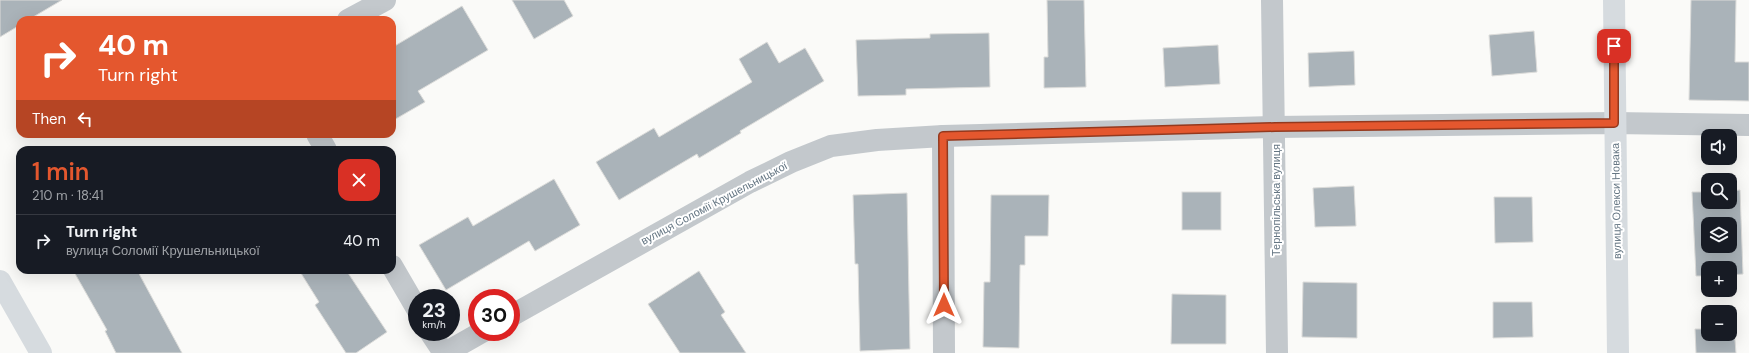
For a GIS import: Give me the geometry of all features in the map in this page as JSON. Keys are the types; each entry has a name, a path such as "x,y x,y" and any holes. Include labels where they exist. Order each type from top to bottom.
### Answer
{"main road":[{"name":"вулиця Олекси Новака","path":"1614,0 1614,123 1618,353"},
{"path":"0,281 41,353"}],"street":[{"path":"355,16 385,0"},
{"name":"Тернопільська вулиця","path":"1272,0 1275,127 1277,353"},
{"name":"вулиця Соломії Крушельницької","path":"520,311 750,182 791,162 831,146 878,140 943,136 1275,127 1614,123 1749,125"},
{"path":"943,136 944,353"},
{"path":"396,273 408,294"},
{"path":"436,341 444,353 468,340"}],"building":[{"path":"0,0 62,0 35,16 16,16 16,27 0,37"},
{"path":"512,0 564,0 573,16 534,39"},
{"path":"1047,0 1084,0 1086,87 1044,88 1044,57 1048,57"},
{"path":"1691,0 1736,0 1735,62 1749,62 1749,101 1689,100"},
{"path":"462,6 488,50 418,91 425,102 396,119 396,45"},
{"path":"1534,31 1537,72 1492,76 1489,35"},
{"path":"989,33 990,87 906,89 906,95 858,96 856,40 930,38 930,34"},
{"path":"767,42 779,63 805,48 824,81 740,131 741,133 699,158 697,154 619,200 596,162 654,128 659,137 752,82 739,59"},
{"path":"1218,45 1220,84 1165,87 1163,48"},
{"path":"1354,51 1355,85 1309,87 1308,53"},
{"path":"554,179 580,225 535,251 529,241 445,289 419,245 468,217 473,226"},
{"path":"1354,186 1356,226 1315,227 1313,188"},
{"path":"1737,190 1740,190 1743,274 1737,274 1737,261 1701,261 1701,276 1696,276 1692,192 1701,192 1701,209 1737,209"},
{"path":"1182,192 1221,192 1221,230 1182,230"},
{"path":"907,193 910,349 860,351 858,264 855,264 853,195"},
{"path":"991,195 1049,195 1048,236 1025,236 1025,265 1020,265 1019,348 983,347 984,282 990,282"},
{"path":"1494,197 1532,197 1533,242 1495,243"},
{"path":"699,271 725,312 721,315 746,353 680,353 648,304"},
{"path":"75,274 139,274 182,353 116,353 105,331 107,330"},
{"path":"302,274 349,274 387,332 356,353 346,353 315,305 319,302"},
{"path":"1303,282 1357,283 1357,338 1302,337"},
{"path":"1172,294 1226,295 1226,344 1171,344"},
{"path":"1493,302 1532,302 1533,337 1493,338"},
{"path":"1695,329 1701,329 1701,341 1735,341 1736,353 1696,353"}],"route":[{"path":"944,305 943,136 1275,127 1614,123 1614,46"}]}
